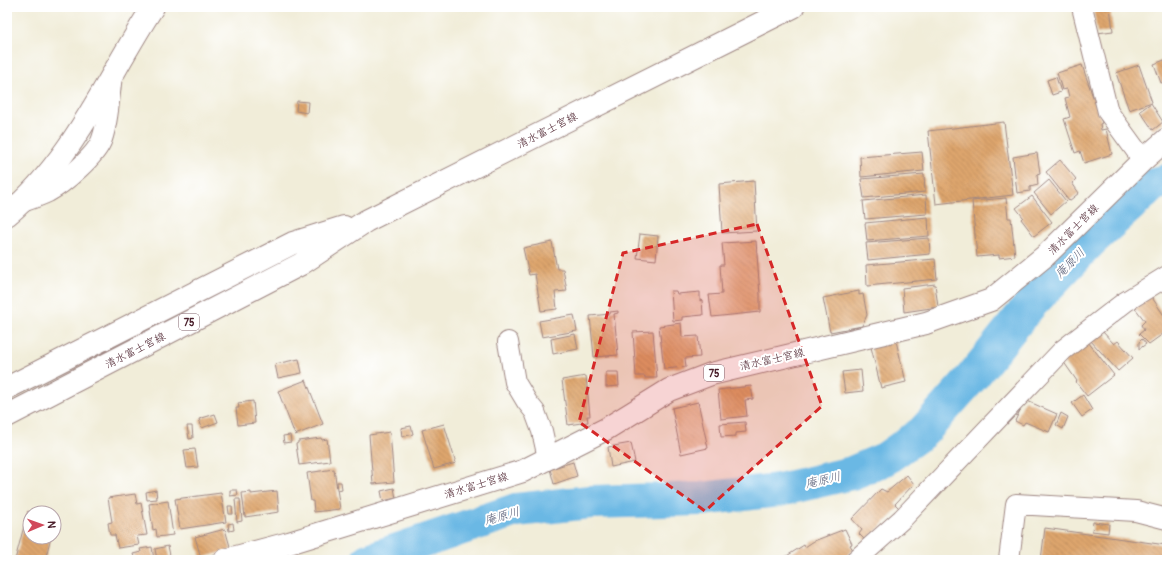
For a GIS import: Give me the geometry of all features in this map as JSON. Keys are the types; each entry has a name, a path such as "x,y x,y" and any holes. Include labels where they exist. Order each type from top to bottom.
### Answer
{"main road":[{"path":"15,209 62,155 88,118 136,32 153,7"},
{"name":"清水富士宮線","path":"7,416 301,264 366,221 792,7"},
{"name":"清水富士宮線","path":"225,560 289,543 523,471 606,429 669,390 711,374 926,323 991,300 1046,256 1143,160 1167,139"},
{"name":"清水富士宮線","path":"7,388 293,243 366,221"}],"street":[{"path":"1082,7 1108,112 1143,160"},
{"path":"856,560 902,519 1063,350 1125,302 1167,276"},
{"path":"508,342 515,382 535,412 542,431 548,458"},
{"path":"1009,560 1016,504 1136,511 1167,519"}],"highlighted area":[{"path":"757,224 822,406 705,511 579,422 623,253"}],"building":[{"path":"1110,7 1113,31 1097,33 1093,8"},
{"path":"1167,59 1167,92 1164,82 1161,83 1154,64"},
{"path":"1082,65 1102,123 1100,124 1101,130 1106,129 1112,154 1084,163 1080,151 1075,153 1064,119 1070,117 1065,98 1069,97 1067,89 1062,90 1057,73"},
{"path":"1139,65 1152,102 1129,110 1116,73"},
{"path":"1056,77 1061,92 1052,95 1047,80"},
{"path":"297,101 308,102 307,113 296,111"},
{"path":"1151,103 1163,122 1153,130 1140,111"},
{"path":"1004,122 1013,195 936,204 928,131"},
{"path":"922,152 924,171 861,177 860,157"},
{"path":"1037,153 1040,173 1037,174 1038,185 1030,187 1030,191 1017,193 1013,157"},
{"path":"1060,160 1076,179 1072,183 1079,193 1069,201 1046,172"},
{"path":"924,174 925,192 864,198 861,179"},
{"path":"1049,180 1066,201 1051,214 1034,193"},
{"path":"754,181 757,231 722,233 719,184"},
{"path":"926,195 927,214 865,219 863,201"},
{"path":"1032,196 1052,222 1034,236 1021,219 1023,217 1016,208"},
{"path":"1006,198 1008,218 1011,218 1015,256 999,258 999,255 977,257 972,201"},
{"path":"928,217 929,236 867,241 865,223"},
{"path":"640,234 658,236 656,260 637,258"},
{"path":"929,238 930,254 868,260 866,243"},
{"path":"756,241 760,312 712,317 709,295 722,294 720,265 724,265 722,243"},
{"path":"552,242 557,269 563,269 567,291 555,292 557,309 541,311 535,274 529,275 523,248"},
{"path":"935,259 937,279 867,286 866,265"},
{"path":"935,284 938,307 904,312 902,288"},
{"path":"671,291 676,291 677,294 700,292 703,315 682,317 682,320 673,321"},
{"path":"859,291 859,295 863,294 867,315 862,326 830,332 823,298"},
{"path":"1151,296 1167,320 1167,331 1149,344 1139,334 1144,330 1141,325 1145,321 1135,308"},
{"path":"618,311 618,313 614,314 618,355 594,357 590,316 610,314 610,312"},
{"path":"574,315 577,331 542,337 539,321"},
{"path":"681,323 682,337 698,336 700,357 685,358 686,367 664,369 659,326"},
{"path":"653,331 657,378 636,376 633,332"},
{"path":"1102,331 1114,344 1118,341 1133,358 1118,371 1090,340"},
{"path":"575,334 578,349 553,354 551,339"},
{"path":"1142,339 1146,344 1139,349 1139,342"},
{"path":"896,341 906,382 881,388 871,347"},
{"path":"1088,342 1114,375 1087,396 1063,361"},
{"path":"299,359 302,373 278,378 275,364"},
{"path":"861,370 863,391 845,393 842,372"},
{"path":"606,372 618,372 619,386 606,387"},
{"path":"586,376 590,416 587,416 588,422 568,425 562,380"},
{"path":"306,380 323,424 295,435 278,391"},
{"path":"751,386 753,399 745,400 747,416 721,419 718,390"},
{"path":"1083,395 1092,410 1082,417 1072,403"},
{"path":"1025,400 1057,414 1049,432 1025,422 1023,425 1015,421"},
{"path":"253,401 255,423 238,425 236,408 239,408 238,403"},
{"path":"698,402 708,448 681,454 672,408"},
{"path":"1061,413 1068,417 1063,429 1056,425"},
{"path":"215,414 218,422 202,428 199,419"},
{"path":"745,422 746,432 736,433 736,436 721,437 720,424"},
{"path":"444,424 456,463 434,469 422,430"},
{"path":"187,426 192,426 193,438 189,439"},
{"path":"411,426 413,434 402,437 401,428"},
{"path":"390,432 394,482 373,484 369,435"},
{"path":"290,435 291,442 284,443 283,436"},
{"path":"321,438 322,440 327,439 330,461 299,465 296,444 298,441"},
{"path":"631,443 635,462 611,467 608,447"},
{"path":"195,449 198,467 187,468 184,450"},
{"path":"573,462 577,476 554,484 550,469"},
{"path":"334,469 340,509 314,512 307,473"},
{"path":"907,475 914,484 895,504 899,508 866,541 859,534 862,530 852,519 881,489 887,492"},
{"path":"337,482 341,482 342,489 338,490"},
{"path":"394,488 396,498 383,501 381,491"},
{"path":"156,490 157,499 147,500 146,492"},
{"path":"230,490 237,490 238,495 230,496"},
{"path":"277,491 279,512 245,517 242,493 251,492 251,494"},
{"path":"221,493 226,522 180,529 175,499"},
{"path":"135,494 137,504 141,503 147,535 137,536 139,545 118,548 115,535 110,535 108,523 112,522 108,498"},
{"path":"235,499 240,499 242,521 237,522"},
{"path":"168,501 173,535 157,537 156,529 153,530 149,504"},
{"path":"228,506 232,506 233,514 229,514"},
{"path":"1093,522 1109,524 1108,533 1092,531"},
{"path":"233,523 234,530 229,531 228,524"},
{"path":"1045,528 1166,545 1164,560 1041,560"},
{"path":"225,529 231,550 201,558 195,537"},
{"path":"845,529 852,544 850,545 853,550 847,555 846,560 782,560 804,545 805,547 814,541"},
{"path":"22,534 22,545 49,545 45,560 15,560"},
{"path":"168,546 171,560 157,560 155,549"},
{"path":"152,547 154,560 135,560 133,554 141,552 140,549"}],"waterway":[{"name":"庵原川","path":"368,560 516,510 590,502 701,499 779,490 852,473 885,459 923,432 973,376 1030,305 1090,242 1154,184 1167,181"}]}
